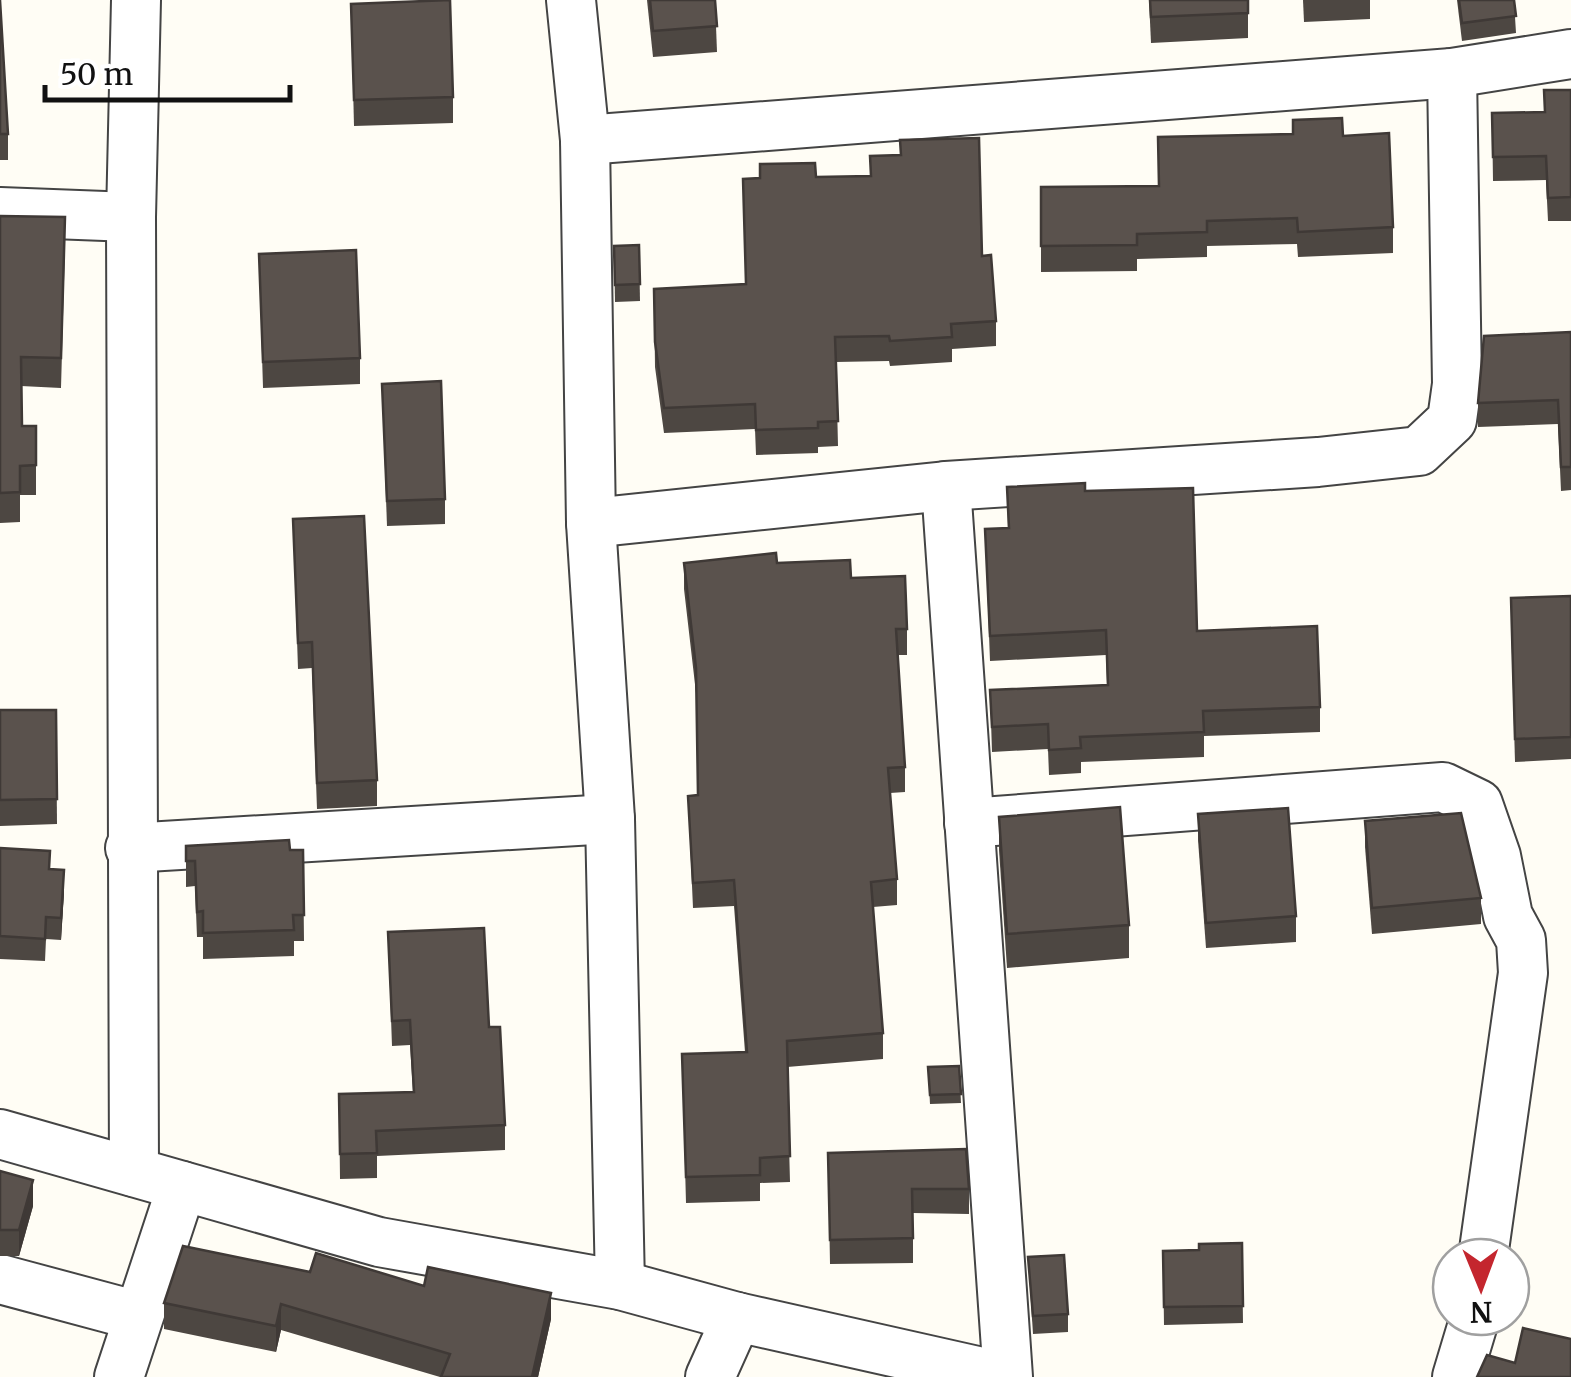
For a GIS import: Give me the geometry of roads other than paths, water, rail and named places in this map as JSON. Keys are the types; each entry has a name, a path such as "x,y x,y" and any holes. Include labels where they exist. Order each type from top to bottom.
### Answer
{"street":[{"path":"134,1172 130,217 136,0"},
{"path":"571,0 585,140 591,524 610,819 620,1285"},
{"path":"585,140 1452,73 1571,54"},
{"path":"591,524 946,486 1418,452 1452,420 1457,384 1452,73"},
{"path":"0,212 130,217"},
{"path":"0,1134 379,1242 620,1285 738,1318 1006,1377 946,486"},
{"path":"969,823 1444,787 1478,804 1496,856 1508,916 1521,940 1523,973 1487,1237"},
{"path":"130,848 610,819"},
{"path":"119,1377 182,1186"},
{"path":"0,1279 138,1316"},
{"path":"710,1377 738,1318"},
{"path":"1457,1377 1468,1337"}]}
